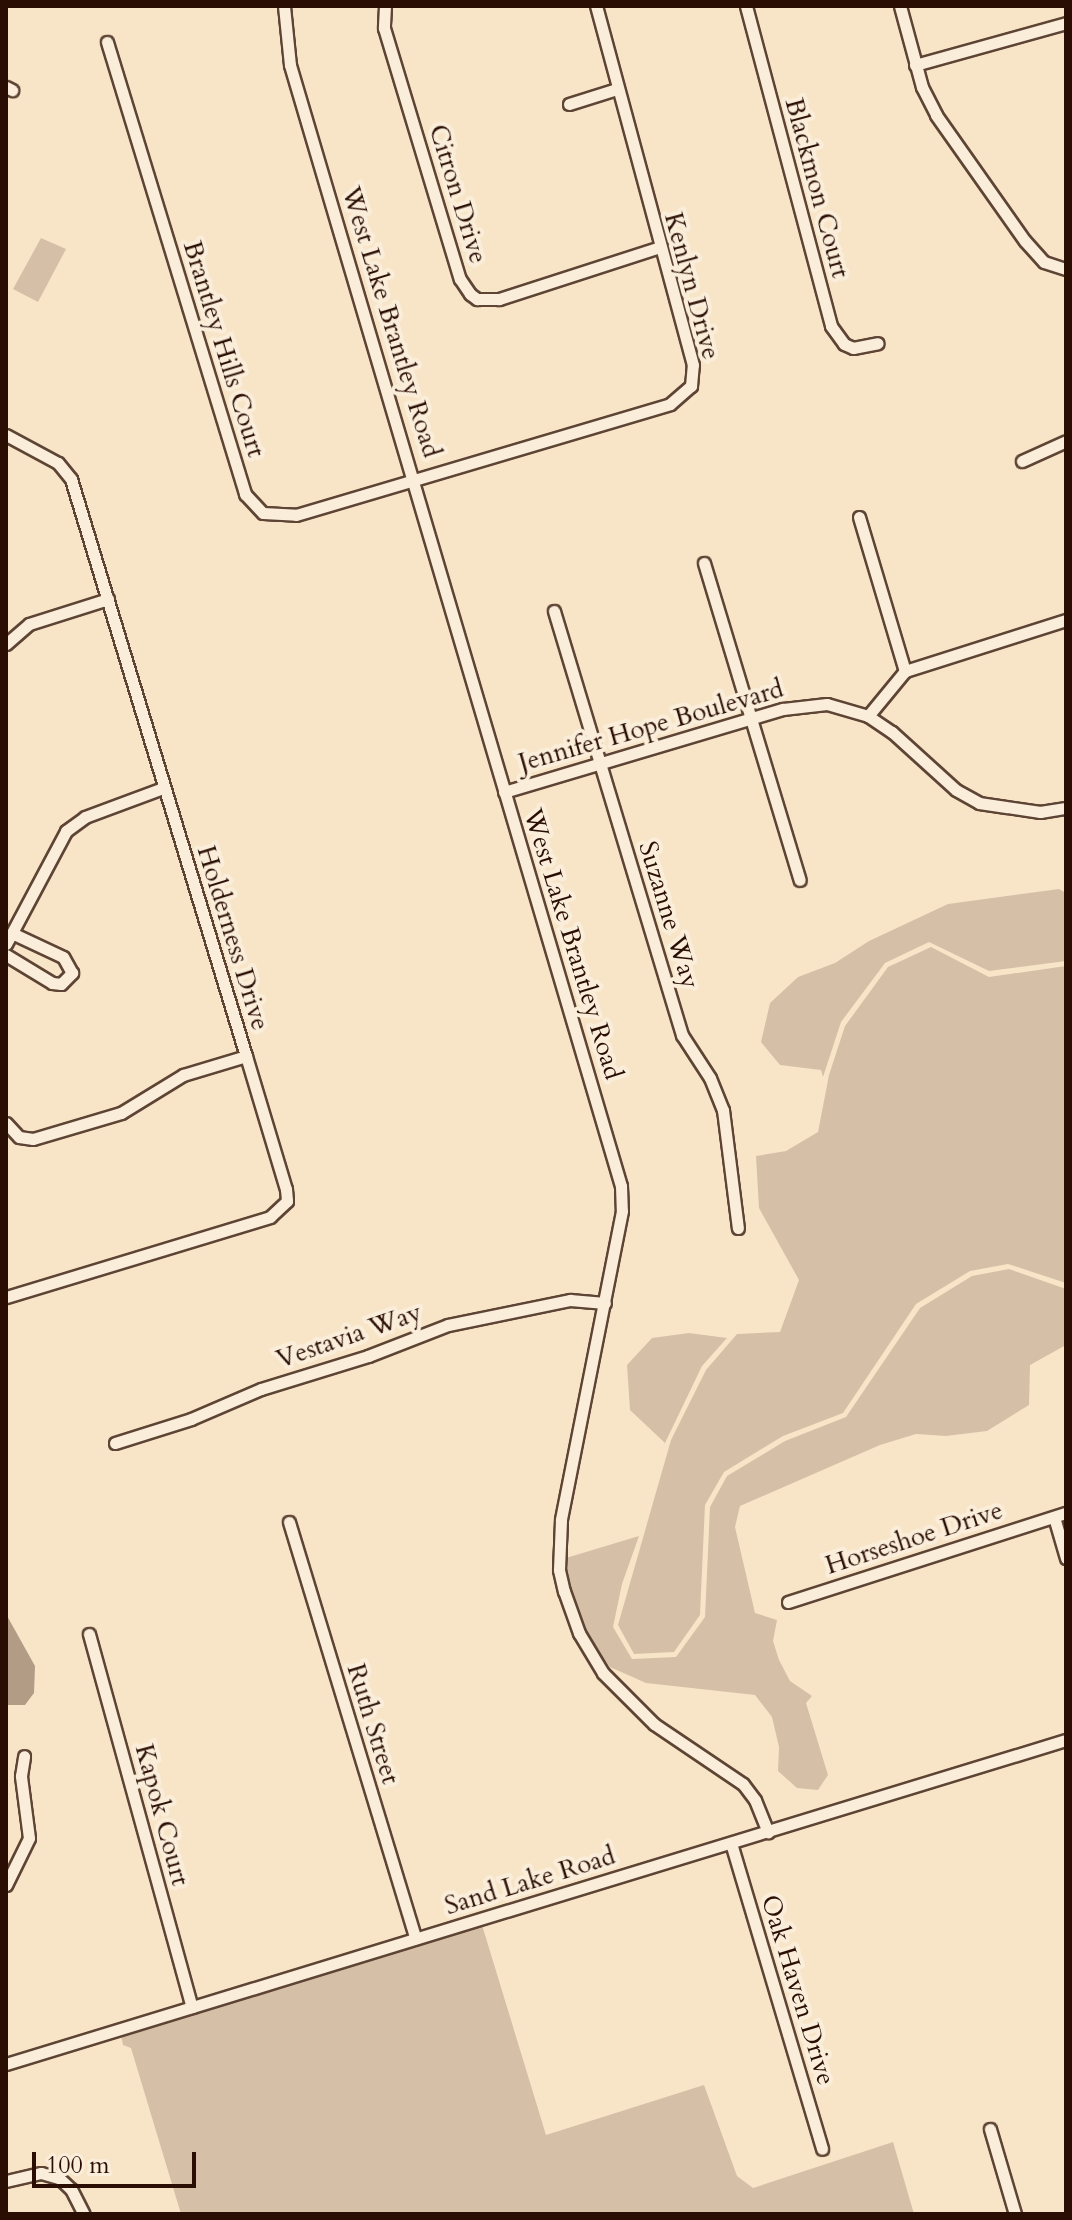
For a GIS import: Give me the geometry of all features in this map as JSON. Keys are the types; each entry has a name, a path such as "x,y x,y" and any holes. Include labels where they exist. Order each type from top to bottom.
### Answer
{"street":[{"name":"West Lake Brantley Road","path":"284,6 290,65 621,1186 622,1211 561,1520 559,1570 570,1613 590,1654 619,1690 672,1738 743,1784 755,1800 768,1832"},
{"name":"Citron Drive","path":"385,6 384,28 460,279 470,294 477,299 499,299 660,247"},
{"name":"Kenlyn Drive","path":"414,477 498,457 670,404 691,386 693,365 596,6"},
{"name":"Blackmon Court","path":"746,6 831,326 844,344 853,348 878,343"},
{"path":"900,6 915,65 936,115 965,161 1044,262 1066,269"},
{"path":"915,65 1066,23"},
{"name":"Brantley Hills Court","path":"107,42 245,494 251,504 263,513 296,515 414,477"},
{"path":"569,104 617,89"},
{"name":"Holderness Drive","path":"6,435 66,469 246,1056 287,1201 281,1210 270,1217 6,1297"},
{"path":"1022,461 1066,441"},
{"path":"859,517 905,671"},
{"path":"704,563 800,880"},
{"path":"6,644 29,624 108,599"},
{"name":"Suzanne Way","path":"554,611 682,1035 710,1078 723,1110 738,1228"},
{"path":"868,716 905,671 1066,620"},
{"name":"Jennifer Hope Boulevard","path":"504,792 752,717 807,704 827,704 868,716 892,732 956,790 979,803 1040,812 1066,808"},
{"path":"6,955 52,983 61,984 72,973 63,957 9,939 66,831 105,808 163,788"},
{"path":"6,1123 19,1137 33,1139 121,1113 183,1075 246,1056"},
{"name":"Vestavia Way","path":"115,1443 191,1419 261,1389 368,1356 448,1325 564,1301 605,1303"},
{"name":"Horseshoe Drive","path":"788,1602 1066,1513"},
{"path":"1054,1517 1066,1558"},
{"name":"Ruth Street","path":"289,1522 415,1938"},
{"name":"Kapok Court","path":"89,1634 192,2007"},
{"name":"Sand Lake Road","path":"6,2064 1066,1740"},
{"path":"6,1885 29,1838 21,1776 24,1756"},
{"name":"Oak Haven Drive","path":"731,1843 822,2149"},
{"path":"990,2129 1015,2214"},
{"path":"6,2181 41,2173 59,2178 71,2189 84,2214"}],"shaded area":[{"path":"41,238 66,249 38,302 13,289"},
{"path":"1059,889 1066,893 1066,961 989,971 929,942 885,963 841,1022 823,1077 821,1070 780,1065 761,1042 770,1003 798,977 835,963 869,941 948,904"},
{"path":"931,947 989,977 1066,966 1066,1283 1008,1264 970,1271 916,1304 843,1413 783,1436 724,1472 705,1505 700,1615 674,1652 634,1654 618,1625 671,1440 706,1370 737,1334 780,1332 799,1280 759,1208 756,1156 786,1151 818,1132 829,1075 845,1026 888,967"},
{"path":"1009,1269 1066,1289 1066,1345 1030,1365 1029,1405 987,1431 946,1436 916,1434 880,1445 740,1506 735,1527 755,1613 777,1620 773,1641 779,1660 790,1681 812,1696 806,1703 828,1775 818,1790 797,1788 778,1771 779,1747 772,1717 755,1695 646,1683 610,1667 588,1639 576,1612 566,1573 566,1558 639,1536 622,1584 613,1627 632,1659 676,1657 705,1617 710,1507 727,1476 785,1441 846,1417 920,1308 972,1276"},
{"path":"689,1333 727,1338 702,1366 665,1443 630,1410 627,1365 652,1338"},
{"path":"6,1614 35,1666 34,1693 25,1705 6,1705"},
{"path":"482,1925 546,2135 704,2085 737,2176 753,2188 893,2142 914,2214 181,2214 131,2048 123,2045 121,2035"}]}
